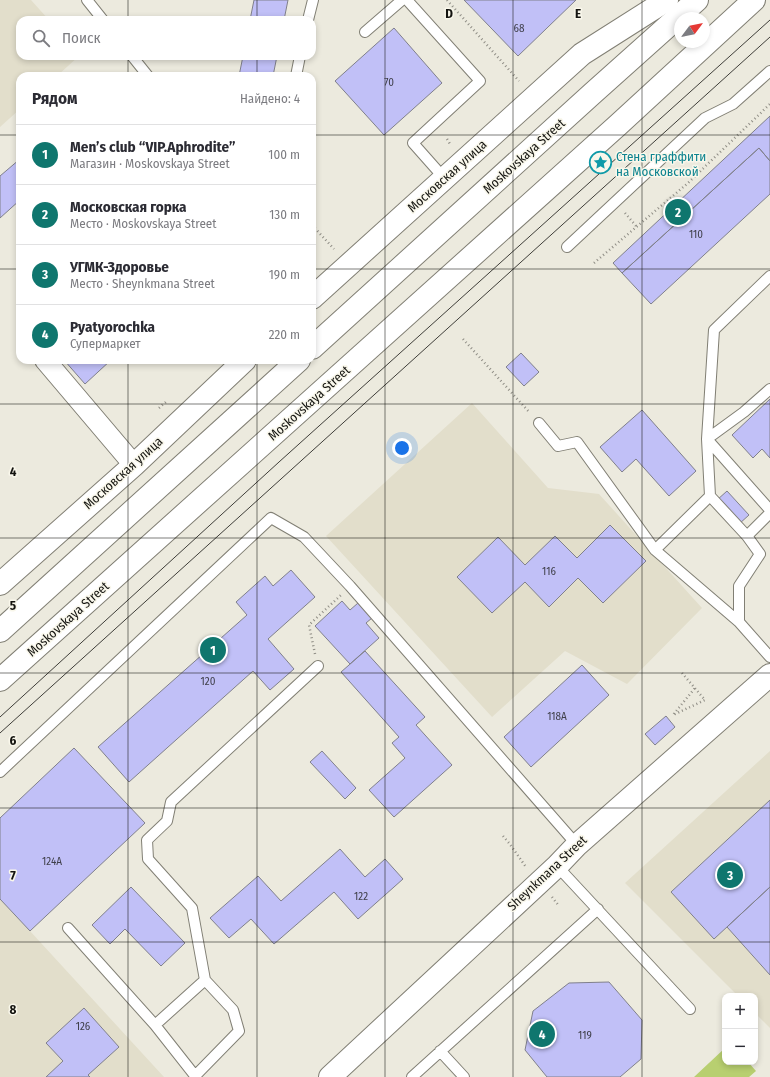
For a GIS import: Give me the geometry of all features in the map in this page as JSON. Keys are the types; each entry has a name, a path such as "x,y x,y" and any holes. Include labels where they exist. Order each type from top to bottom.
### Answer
{"main road":[{"name":"Московская улица","path":"316,294 582,54 667,0"},
{"name":"Moskovskaya Street","path":"316,344 697,0"},
{"name":"Moskovskaya Street","path":"0,680 618,125 754,0"},
{"name":"Московская улица","path":"0,584 134,465 241,364"},
{"path":"0,631 295,364"},
{"name":"Sheynkmana Street","path":"330,1077 557,866 577,845 770,675"}],"street":[{"path":"48,364 134,465"}],"lane":[{"path":"309,16 313,0"},
{"path":"365,32 402,0"},
{"path":"407,0 480,81 413,143 444,178"},
{"path":"92,2 101,16"},
{"path":"135,60 145,72"},
{"path":"297,72 299,60"},
{"path":"567,247 705,118 733,104 770,71"},
{"path":"739,622 739,586 760,554 747,536 710,496 707,439 714,330 770,276"},
{"path":"707,439 744,412 770,389"},
{"path":"539,423 558,446 577,442 655,550 739,622 770,657"},
{"path":"707,439 770,511 747,536"},
{"path":"655,550 710,496"},
{"path":"0,772 271,518 304,537 350,586 577,845"},
{"path":"68,928 155,1025 195,1076 239,1031 233,1010 206,980 192,908 148,859 147,840 167,821 171,802 318,666"},
{"path":"557,866 690,1009"},
{"path":"412,1077 598,909"},
{"path":"155,1025 206,980"},
{"path":"440,1051 464,1077"}],"path":[{"path":"447,0 519,81"},
{"path":"594,263 688,183 770,104"},
{"path":"447,139 450,144"},
{"path":"316,229 334,249"},
{"path":"463,339 539,423"},
{"path":"159,408 167,401"},
{"path":"318,666 309,625 350,586"},
{"path":"682,673 695,688 705,700 673,715 695,688"},
{"path":"503,836 510,843 526,867"}],"shaded area":[{"path":"0,0 31,0 45,16 16,16 16,60 75,60 61,72 16,72 16,113 0,127"},
{"path":"472,403 548,488 599,494 702,608 627,684 565,651 492,717 326,536"},
{"path":"770,751 770,1028 758,1016 758,993 735,993 625,883"},
{"path":"0,899 30,931 164,1077 0,1077"}],"green space":[{"path":"722,1051 722,1065 751,1065 756,1071 749,1077 694,1077"}],"building":[{"path":"254,0 288,0 285,16 251,16"},
{"path":"464,0 576,0 518,56"},
{"path":"394,28 442,83 384,135 335,81"},
{"path":"242,60 276,60 274,72 240,72"},
{"path":"770,116 770,161 759,148 622,273 613,263"},
{"path":"759,148 770,161 770,194 651,304 622,273"},
{"path":"16,162 16,204 0,218 0,176"},
{"path":"521,353 539,372 524,386 506,367"},
{"path":"68,364 107,364 85,384"},
{"path":"770,399 770,458 762,449 753,458 732,435"},
{"path":"642,410 696,471 669,496 636,459 622,472 600,447"},
{"path":"727,491 749,515 739,524 717,500"},
{"path":"610,525 646,561 603,603 578,578 549,607 525,582 492,613 457,577 498,537 525,565 555,536 577,558"},
{"path":"291,570 315,597 268,639 294,669 270,690 253,671 129,782 98,747 247,615 236,602 265,576 273,586"},
{"path":"342,601 350,610 358,603 372,618 366,623 379,638 350,664 315,626"},
{"path":"365,651 425,717 416,725 452,765 394,817 369,790 405,758 392,743 399,737 341,672"},
{"path":"582,665 609,695 531,767 504,737"},
{"path":"666,716 675,727 655,745 645,734"},
{"path":"74,748 145,823 30,931 0,899 0,818"},
{"path":"322,751 356,788 345,799 310,762"},
{"path":"770,800 770,887 714,939 671,892"},
{"path":"340,849 365,877 385,859 403,879 358,919 334,892 274,944 251,919 229,938 210,918 258,876 281,901"},
{"path":"131,887 185,943 161,966 125,929 110,944 92,925"},
{"path":"770,887 770,975 727,927"},
{"path":"609,982 642,1020 641,1059 620,1077 547,1077 525,1050 533,1011 569,983"},
{"path":"84,1008 119,1047 88,1075 90,1077 46,1077 63,1061 46,1043"}],"tram line":[{"path":"0,717 279,462 770,20"},
{"path":"0,733 770,37"}],"place":[{"name":"Стена граффити на Московской","path":"601,163"},
{"name":"Московская горка","path":"678,212"},
{"name":"Men’s club “VIP.Aphrodite”","path":"213,650"},
{"name":"УГМК-Здоровье","path":"730,875"},
{"name":"Pyatyorochka","path":"542,1034"}]}
